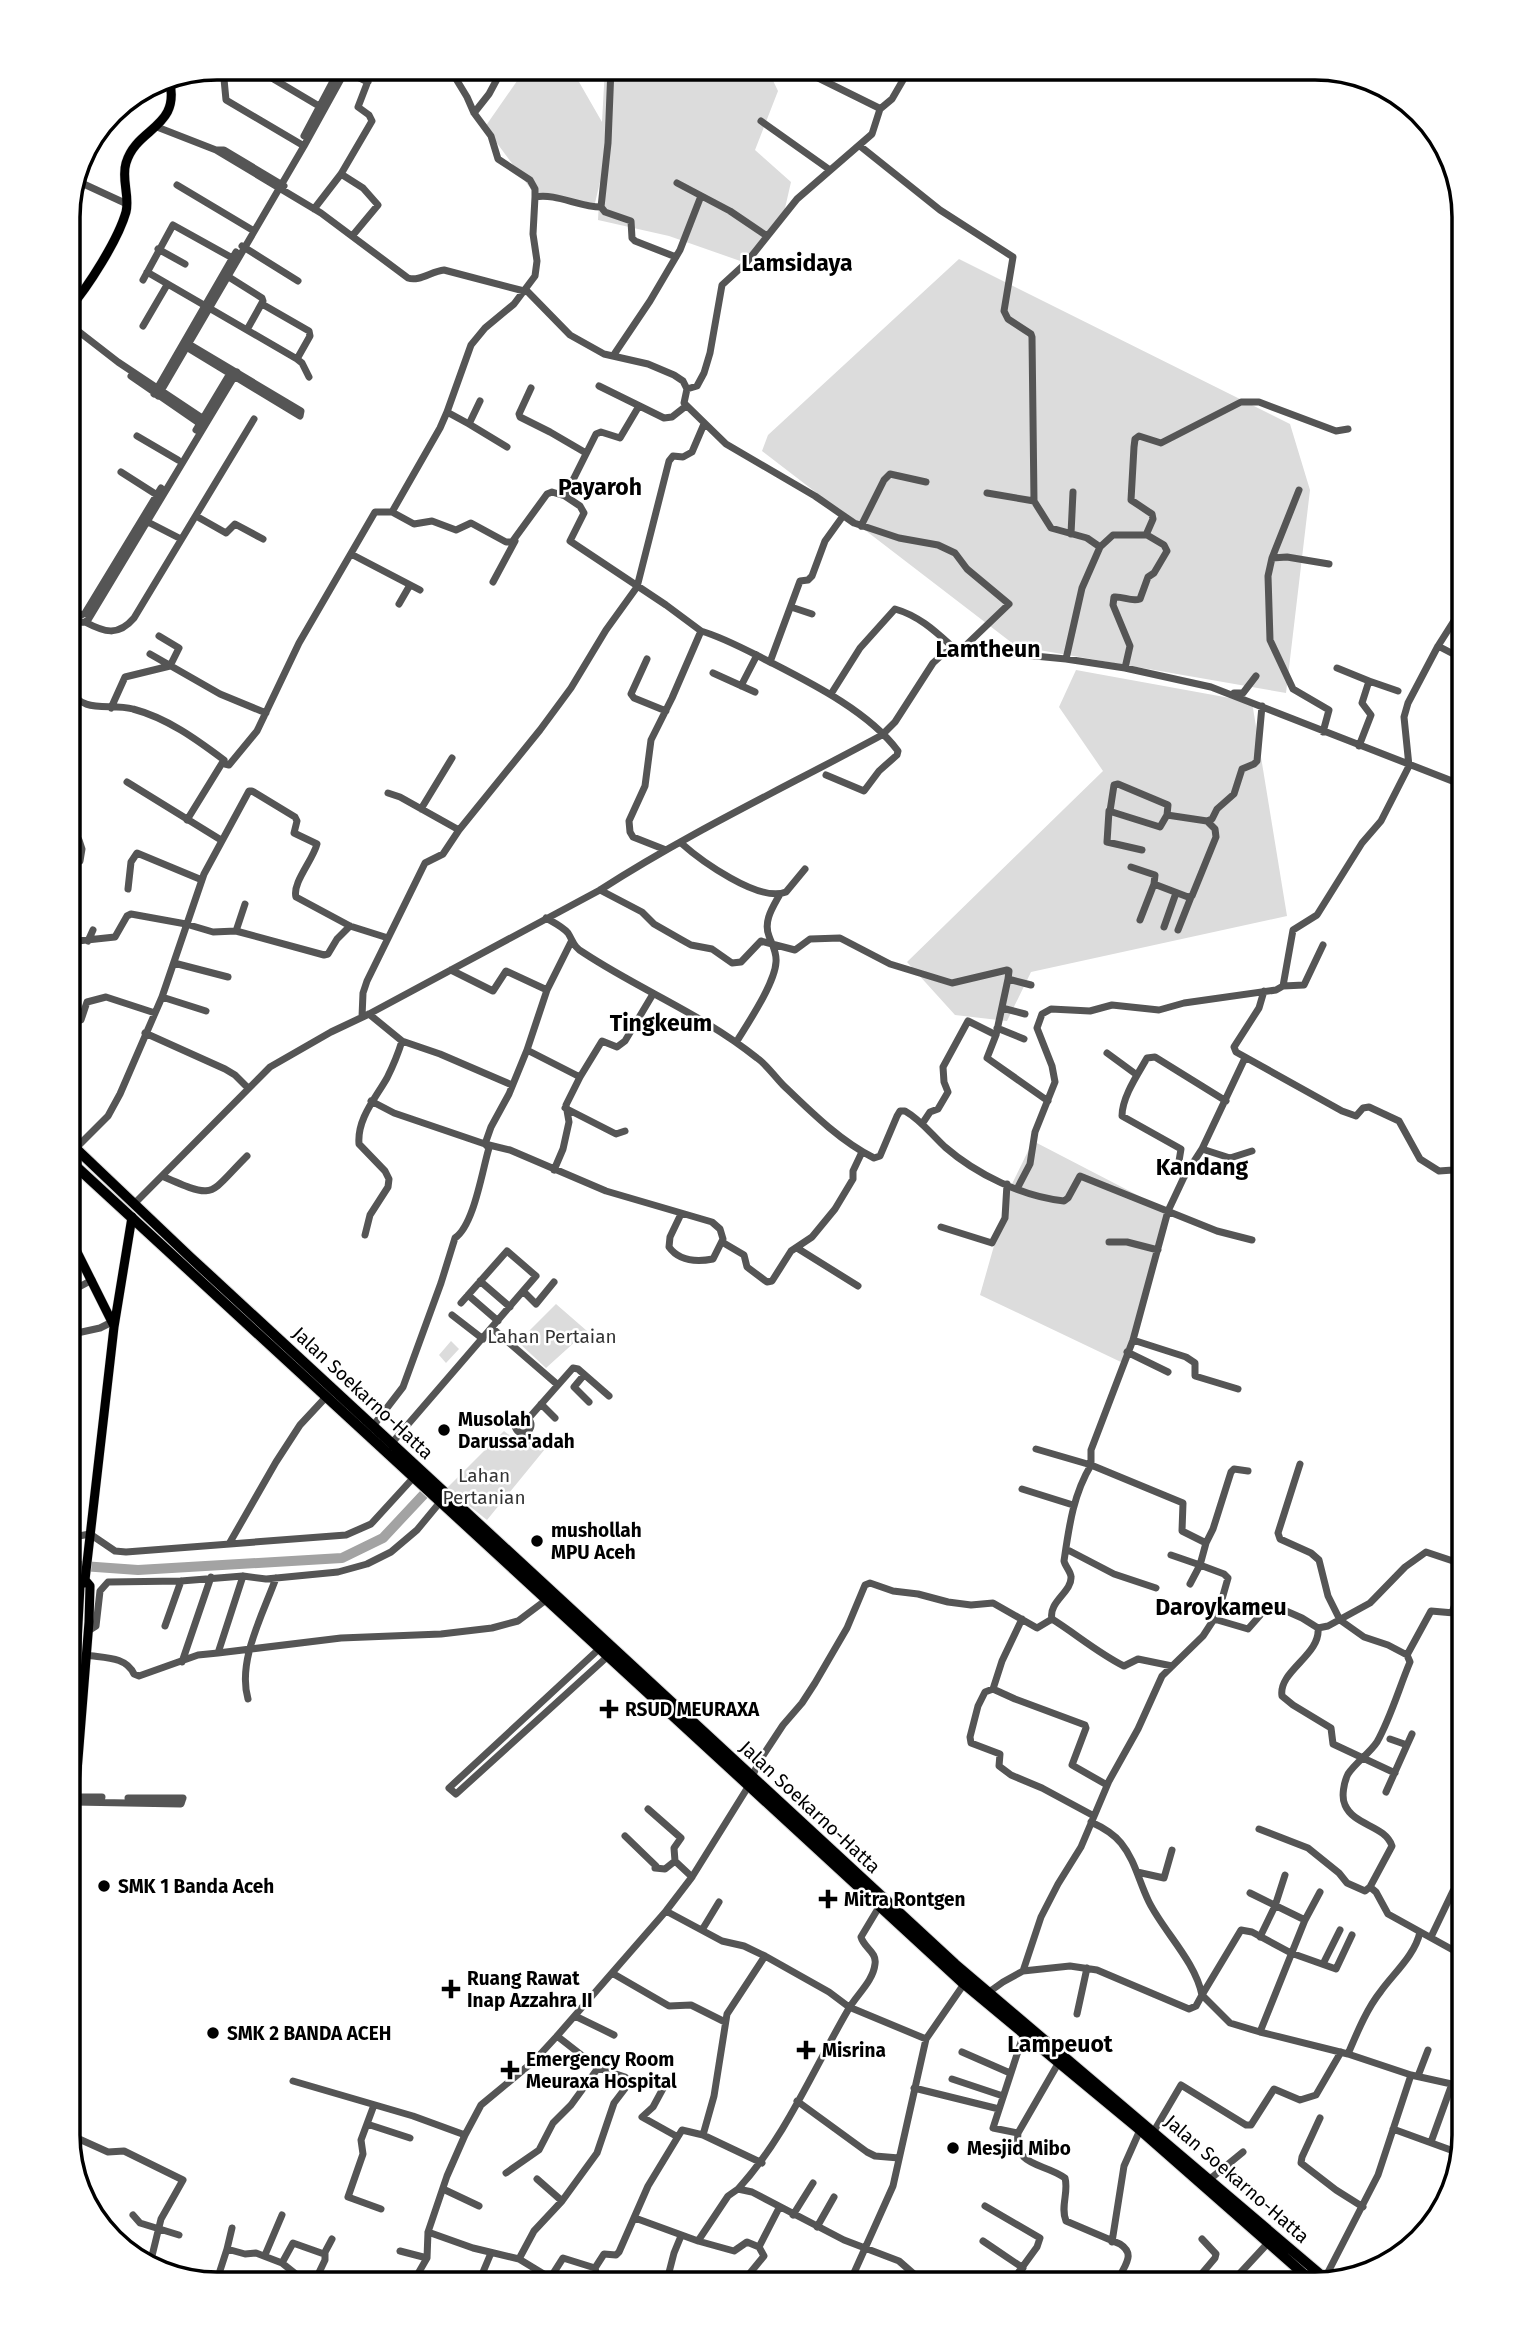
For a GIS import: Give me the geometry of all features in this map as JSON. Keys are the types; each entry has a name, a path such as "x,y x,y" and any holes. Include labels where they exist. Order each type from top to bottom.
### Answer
{"highway":[{"name":"Jalan Soekarno-Hatta","path":"81,1153 135,1203 203,1276 327,1396 898,1918 964,1984 1140,2130 1268,2243 1310,2272"},
{"name":"Jalan Soekarno-Hatta","path":"81,1170 132,1217 376,1423 391,1444 603,1653 750,1782 879,1907 898,1918 989,1992 1210,2179 1313,2272"}],"main road":[{"path":"81,293 115,236 126,211 125,165 134,149 166,117 172,103 170,89"},
{"path":"80,1586 85,1578 113,1325 132,1217"},
{"path":"80,1258 113,1325"},
{"path":"80,1696 86,1655 90,1586 85,1578"}],"street":[{"path":"224,81 226,100 302,145"},
{"path":"277,81 322,108"},
{"path":"158,393 338,81"},
{"path":"392,512 440,428 471,345 485,328 514,304 531,285 535,276 535,189 530,180 498,159 491,136 474,113 457,81"},
{"path":"474,113 496,81"},
{"path":"601,208 608,144 610,81"},
{"path":"824,81 880,109"},
{"path":"687,389 697,386 706,368 722,285 746,263 797,200 872,134 880,109 892,99 902,81"},
{"path":"311,207 341,174 372,121 358,107 368,82"},
{"path":"761,121 830,170"},
{"path":"157,127 216,150 278,186 353,235 413,280 444,270 530,293 570,335 613,356 648,364 674,375 687,389 684,403 686,406 668,418 600,386"},
{"path":"860,146 940,210 1013,257 1004,311 1008,319 1032,337 1034,501 1048,526 1094,541 1100,547"},
{"path":"341,174 363,188 378,205 353,235"},
{"path":"677,183 730,211 767,236"},
{"path":"85,184 127,204"},
{"path":"177,185 252,230"},
{"path":"613,356 676,257 701,195"},
{"path":"535,197 552,197 601,208 631,221 632,238 635,241 676,257"},
{"path":"143,280 173,225 234,259"},
{"path":"242,246 298,281"},
{"path":"158,249 185,264"},
{"path":"147,272 248,328 297,359 309,377"},
{"path":"225,274 262,298 262,304 248,328"},
{"path":"143,326 167,285"},
{"path":"262,304 309,331 310,336 297,359"},
{"path":"81,335 103,354"},
{"path":"81,338 203,422"},
{"path":"185,344 300,416 301,411 233,373"},
{"path":"81,615 85,613 145,520 233,373"},
{"path":"531,388 520,417 586,453"},
{"path":"469,424 480,401"},
{"path":"1147,535 1153,517 1133,503 1130,497 1135,439 1139,436 1161,443 1241,401 1259,402 1336,431 1349,429"},
{"path":"684,403 726,444 861,526 899,538 944,547 955,553 972,573 1009,604 959,650"},
{"path":"565,496 599,432 620,438 639,406"},
{"path":"447,412 507,447"},
{"path":"81,622 110,632 121,630 128,625 142,607 254,419"},
{"path":"85,622 106,593 157,495 203,422"},
{"path":"365,1016 363,993 367,981 425,863 443,854 564,698 606,630 637,587 669,461 673,456 683,457 692,452 704,424"},
{"path":"137,436 178,460"},
{"path":"121,472 157,495"},
{"path":"861,526 884,480 890,474 926,482"},
{"path":"1299,490 1272,558 1268,576 1270,640 1293,689 1329,710 1323,732"},
{"path":"493,582 516,540 547,494 552,492 565,496 580,506 584,513 570,541 701,631 757,655 831,694 897,749 898,753 879,771 864,791 827,775"},
{"path":"1071,534 1073,492"},
{"path":"986,493 1034,501"},
{"path":"81,701 111,708 132,709 167,721 229,765 257,731 299,643 375,512 392,512 414,524 432,521 452,530 471,523 506,542 516,540"},
{"path":"196,516 226,533 235,524 263,539"},
{"path":"770,662 800,581 808,580 812,576 825,541 843,516"},
{"path":"145,520 181,539"},
{"path":"1066,659 1082,588 1100,547 1113,535 1147,535 1164,545 1167,551 1154,573 1148,577 1140,598 1114,597 1112,605 1130,646 1125,668"},
{"path":"351,554 420,590"},
{"path":"1272,558 1287,557 1329,564"},
{"path":"399,604 410,585"},
{"path":"791,607 812,614"},
{"path":"831,694 855,655 895,608 910,613 959,650"},
{"path":"1283,986 1293,930 1317,915 1362,843 1381,821 1409,765 1405,710 1452,623"},
{"path":"666,850 633,837 629,821 645,786 651,740 667,711 701,631"},
{"path":"111,708 125,677 170,666 179,648 159,636"},
{"path":"1438,646 1452,653"},
{"path":"135,1203 270,1068 331,1032 600,890 666,850 882,735 895,722 933,663 944,653 959,650 1066,659 1186,681 1232,694 1452,781"},
{"path":"150,654 220,694 267,713"},
{"path":"741,686 757,655"},
{"path":"647,659 631,694 634,698 667,711"},
{"path":"1337,668 1398,691"},
{"path":"713,673 755,692"},
{"path":"1232,694 1244,693 1256,676"},
{"path":"1359,746 1371,715 1362,703 1369,681"},
{"path":"1167,815 1207,821 1212,819 1217,809 1234,794 1242,769 1256,763 1262,706"},
{"path":"421,809 452,758"},
{"path":"187,820 224,760"},
{"path":"127,782 221,840"},
{"path":"1110,811 1160,827 1167,815 1168,804 1118,784 1114,785 1110,811 1107,842 1142,850"},
{"path":"81,1138 108,1116 162,997 202,880 250,790 295,817 297,821 294,833 317,844 296,886 295,896 350,926 388,938"},
{"path":"388,793 400,797 459,831"},
{"path":"1178,930 1216,837 1215,829 1207,821"},
{"path":"681,843 711,867 740,883 780,894"},
{"path":"128,889 131,862 137,853 202,880"},
{"path":"1131,867 1155,875 1140,920"},
{"path":"737,1041 756,1010 776,965 773,945 766,927 768,918 780,894 790,887 805,869"},
{"path":"1154,884 1191,897"},
{"path":"600,890 642,912 654,924 691,945 712,949 732,963 740,961 757,942 764,940 795,950 810,939 840,938 890,964 939,981 952,983 1007,970 1008,979 1002,1008 987,1055 989,1061 1048,1101"},
{"path":"1164,927 1177,893"},
{"path":"236,931 246,904"},
{"path":"81,942 115,937 127,916 131,914 213,932 236,931 324,955 328,954 337,939 350,926"},
{"path":"546,918 568,934 571,942 585,954 737,1041 760,1060 799,1101 862,1152 874,1158 879,1157 900,1111 907,1112 962,1161 1017,1189 1047,1199 1064,1201 1080,1176 1217,1231 1252,1240"},
{"path":"88,942 93,930"},
{"path":"485,1144 527,1050 547,990 571,942"},
{"path":"1017,1189 1030,1164 1035,1132 1055,1082 1055,1074 1037,1028 1039,1018 1044,1012 1051,1009 1090,1011 1120,1005 1159,1010 1184,1003 1280,989 1283,986 1304,985 1323,945"},
{"path":"174,962 228,977"},
{"path":"451,970 493,991 506,971 547,990"},
{"path":"1008,979 1031,985"},
{"path":"1264,991 1258,1008 1234,1047 1236,1052 1353,1115 1358,1115 1363,1108 1368,1107 1395,1118 1405,1128 1420,1159 1433,1168 1452,1170"},
{"path":"554,1170 563,1149 569,1122 565,1108 580,1077 602,1041 617,1047 625,1041 653,994"},
{"path":"81,1019 87,1002 106,997 155,1013"},
{"path":"162,997 206,1011"},
{"path":"1002,1008 1025,1014"},
{"path":"365,1016 402,1041 512,1085"},
{"path":"922,1124 930,1112 938,1109 948,1091 943,1067 968,1021 1024,1039"},
{"path":"145,1033 225,1069 248,1088"},
{"path":"365,1235 370,1215 388,1186 389,1179 385,1171 359,1144 358,1134 371,1101 392,1068 402,1041"},
{"path":"527,1050 580,1077"},
{"path":"1107,1053 1137,1076"},
{"path":"1185,1177 1178,1167 1181,1149 1122,1116 1124,1102 1137,1076 1147,1058 1155,1057 1226,1101"},
{"path":"1052,1619 1051,1610 1070,1581 1071,1574 1064,1561 1073,1505 1080,1483 1091,1465 1091,1450 1096,1433 1133,1340 1168,1211 1202,1149 1245,1058"},
{"path":"371,1101 394,1112 510,1150 602,1189 712,1222 720,1229 722,1242 713,1259 687,1260 673,1253 669,1247 670,1237 681,1214"},
{"path":"565,1108 616,1133 625,1131"},
{"path":"376,1423 403,1387 455,1238 468,1223 489,1148 485,1144"},
{"path":"1202,1149 1230,1158 1252,1151"},
{"path":"722,1242 744,1255 747,1267 769,1282 792,1251 812,1237 835,1209 853,1179 853,1171 862,1152"},
{"path":"162,1176 195,1190 209,1192 220,1186 247,1156"},
{"path":"941,1227 992,1243 1005,1218 1006,1184"},
{"path":"1109,1242 1127,1242 1158,1250"},
{"path":"797,1248 858,1286"},
{"path":"391,1444 536,1276 507,1251 461,1303"},
{"path":"80,1286 92,1280"},
{"path":"480,1281 510,1307"},
{"path":"523,1292 536,1304 554,1282"},
{"path":"468,1295 498,1321"},
{"path":"452,1315 483,1339"},
{"path":"80,1332 113,1325"},
{"path":"492,1328 558,1385"},
{"path":"1133,1340 1188,1358 1195,1363 1195,1376 1238,1389"},
{"path":"1127,1352 1168,1373"},
{"path":"528,1419 573,1368 609,1396"},
{"path":"584,1374 573,1387 589,1402"},
{"path":"229,1544 300,1425 327,1396"},
{"path":"541,1404 555,1418"},
{"path":"1036,1449 1091,1465 1181,1502 1184,1506 1182,1531 1206,1543"},
{"path":"1300,1464 1280,1539 1311,1553 1318,1560 1328,1596 1340,1620 1364,1637 1408,1655"},
{"path":"1190,1584 1200,1565 1231,1472 1234,1469 1248,1471"},
{"path":"80,1536 90,1534 116,1551 126,1552 346,1535 372,1524 414,1477"},
{"path":"1022,1489 1073,1505"},
{"path":"88,1631 96,1626 100,1591 108,1582 181,1581 243,1576 276,1578 338,1572 367,1564 391,1552 417,1530 442,1501"},
{"path":"1066,1549 1114,1574 1156,1588"},
{"path":"1318,1628 1340,1620 1374,1600 1405,1567 1426,1552 1452,1561"},
{"path":"1023,1971 1041,1917 1081,1847 1107,1785 1138,1729 1162,1676 1203,1636 1214,1619 1228,1577 1171,1555"},
{"path":"218,1653 243,1576"},
{"path":"182,1662 211,1577"},
{"path":"248,1699 244,1687 250,1650 276,1578"},
{"path":"165,1626 181,1581"},
{"path":"419,2271 427,2258 428,2232 443,2189 465,2135 485,2100 534,2061 666,1911 692,1877 769,1746 815,1684 847,1628 865,1585 870,1583 893,1591 948,1602 993,1604 1038,1628 1052,1619"},
{"path":"86,1655 122,1661 131,1667 134,1674 139,1675 198,1656 218,1653 341,1637 441,1634 492,1628 518,1621 543,1593"},
{"path":"1214,1619 1248,1629 1270,1604 1318,1628"},
{"path":"1259,1829 1308,1848 1353,1888 1365,1891 1370,1887 1392,1846 1387,1836 1356,1818 1345,1805 1343,1796 1346,1780 1349,1772 1364,1759 1382,1731 1410,1662 1408,1655 1431,1611 1452,1613"},
{"path":"993,1689 1022,1619"},
{"path":"1052,1619 1124,1666 1138,1659 1172,1666"},
{"path":"1318,1628 1319,1636 1316,1642 1281,1689 1282,1696 1331,1728 1333,1744 1395,1773"},
{"path":"603,1653 456,1794 449,1788 603,1653"},
{"path":"1107,1785 1072,1765 1085,1725 993,1689 985,1692 978,1706 971,1743 1000,1754 1000,1768 1041,1788 1092,1819 1115,1837 1129,1854 1150,1903 1187,1961 1202,1995 1230,2023 1414,2076 1452,2084 1430,2142"},
{"path":"1386,1792 1412,1734"},
{"path":"1390,1739 1407,1745"},
{"path":"80,1800 181,1804 183,1799 80,1800"},
{"path":"625,1836 655,1867 666,1869 674,1861 674,1848 680,1836 648,1810"},
{"path":"1137,1872 1164,1878 1172,1850"},
{"path":"674,1861 692,1877"},
{"path":"1259,1937 1275,1906 1284,1875"},
{"path":"1370,1887 1376,1892 1388,1914 1452,1949"},
{"path":"1260,2032 1305,1920 1320,1892"},
{"path":"1250,1893 1305,1920"},
{"path":"1431,1937 1452,1893"},
{"path":"702,1930 719,1902"},
{"path":"698,2241 728,2196 762,2163 849,2007 870,1978 875,1966 874,1954 861,1937 879,1907"},
{"path":"666,1911 729,1944 744,1946 765,1956 830,1992 849,2007 926,2039"},
{"path":"989,1992 1023,1971 1070,1966 1087,1968 1135,1985 1184,2008 1196,2006 1241,1930 1244,1929 1291,1953 1336,1969 1352,1935"},
{"path":"1323,1964 1340,1930"},
{"path":"1154,2131 1181,2085 1245,2125 1251,2126 1274,2089 1300,2100 1316,2095 1344,2054 1368,2011 1414,1947 1420,1932"},
{"path":"703,2135 714,2096 725,2022 733,2004 765,1956"},
{"path":"1077,2014 1087,1968"},
{"path":"612,1973 669,2006 691,2006 725,2022"},
{"path":"854,2272 893,2186 926,2039 964,1984"},
{"path":"575,2016 614,2035"},
{"path":"1018,2133 993,2128 1024,2033"},
{"path":"519,2259 532,2234 562,2201 597,2153 614,2103 629,2082 625,2077 598,2068 557,2036"},
{"path":"1329,2270 1378,2175 1414,2076 1428,2050"},
{"path":"962,2052 1010,2073"},
{"path":"1059,2062 1018,2133 1017,2147 1023,2158 1065,2178 1067,2186 1063,2211 1066,2221 1128,2250 1129,2257 1122,2272"},
{"path":"506,2173 539,2150 553,2123 571,2105 598,2068"},
{"path":"951,2079 1003,2096"},
{"path":"293,2081 413,2116 465,2135"},
{"path":"666,2083 653,2107 642,2116 676,2136"},
{"path":"915,2088 999,2109"},
{"path":"797,2101 867,2152 875,2156 900,2158"},
{"path":"374,2105 361,2140 363,2154 348,2197 381,2209"},
{"path":"1320,2118 1301,2163 1363,2207"},
{"path":"367,2124 410,2138"},
{"path":"1393,2129 1451,2150"},
{"path":"596,2271 595,2268 603,2255 618,2253 648,2186 682,2130 703,2135 762,2163"},
{"path":"1112,2242 1124,2166 1140,2130"},
{"path":"81,2140 108,2152 124,2151 182,2179 183,2183 161,2219 153,2254"},
{"path":"1210,2179 1243,2152"},
{"path":"537,2179 562,2201"},
{"path":"793,2215 813,2183"},
{"path":"443,2189 479,2206"},
{"path":"738,2189 752,2192 864,2249 899,2261 911,2272"},
{"path":"817,2227 834,2197"},
{"path":"985,2206 1040,2238 1020,2272"},
{"path":"759,2247 779,2208"},
{"path":"133,2215 139,2222 179,2235"},
{"path":"265,2256 282,2215"},
{"path":"635,2218 681,2236 734,2251 747,2242 759,2247 764,2256 751,2271"},
{"path":"220,2271 232,2228"},
{"path":"428,2232 491,2253 519,2259 539,2271"},
{"path":"669,2271 681,2236"},
{"path":"320,2271 332,2239"},
{"path":"1202,2239 1216,2254 1203,2272"},
{"path":"983,2241 1023,2268"},
{"path":"282,2263 295,2242 325,2253"},
{"path":"1241,2272 1268,2243"},
{"path":"227,2249 265,2256 282,2263 292,2271"},
{"path":"400,2251 427,2258"},
{"path":"483,2271 491,2253"},
{"path":"555,2271 563,2258 595,2268"}],"green space":[{"path":"517,81 578,81 602,122 604,81 773,81 778,91 755,150 791,182 783,217 746,263 669,236 598,220 600,182 595,203 536,196 485,127"},
{"path":"959,259 1290,424 1310,490 1286,693 1016,646 762,451 768,435"},
{"path":"1076,670 1252,702 1287,916 1031,972 1007,1021 955,1015 907,962 1103,771 1059,707"},
{"path":"1033,1141 1168,1211 1123,1363 980,1295 1011,1186"},
{"name":"Lahan Pertaian","path":"556,1304 587,1331 546,1368 518,1342"},
{"path":"451,1341 459,1349 446,1363 439,1355"},
{"name":"Lahan Pertanian","path":"504,1431 525,1441 554,1438 487,1520 447,1488"}],"waterway":[{"path":"80,1566 138,1570 342,1558 383,1538 427,1491"}],"place":[{"name":"Musolah Darussa'adah","path":"444,1430"},
{"name":"mushollah MPU Aceh","path":"537,1541"},
{"name":"RSUD MEURAXA","path":"609,1709"},
{"name":"SMK 1 Banda Aceh","path":"104,1886"},
{"name":"Mitra Rontgen","path":"828,1899"},
{"name":"Ruang Rawat Inap Azzahra II","path":"451,1989"},
{"name":"SMK 2 BANDA ACEH","path":"213,2033"},
{"name":"Misrina","path":"806,2050"},
{"name":"Emergency Room Meuraxa Hospital","path":"510,2070"},
{"name":"Mesjid Mibo","path":"953,2148"}],"district":[{"name":"Lamsidaya","path":"797,263"},
{"name":"Payaroh","path":"600,487"},
{"name":"Lamtheun","path":"988,649"},
{"name":"Tingkeum","path":"661,1023"},
{"name":"Kandang","path":"1202,1167"},
{"name":"Daroykameu","path":"1221,1607"},
{"name":"Lampeuot","path":"1060,2044"}]}
